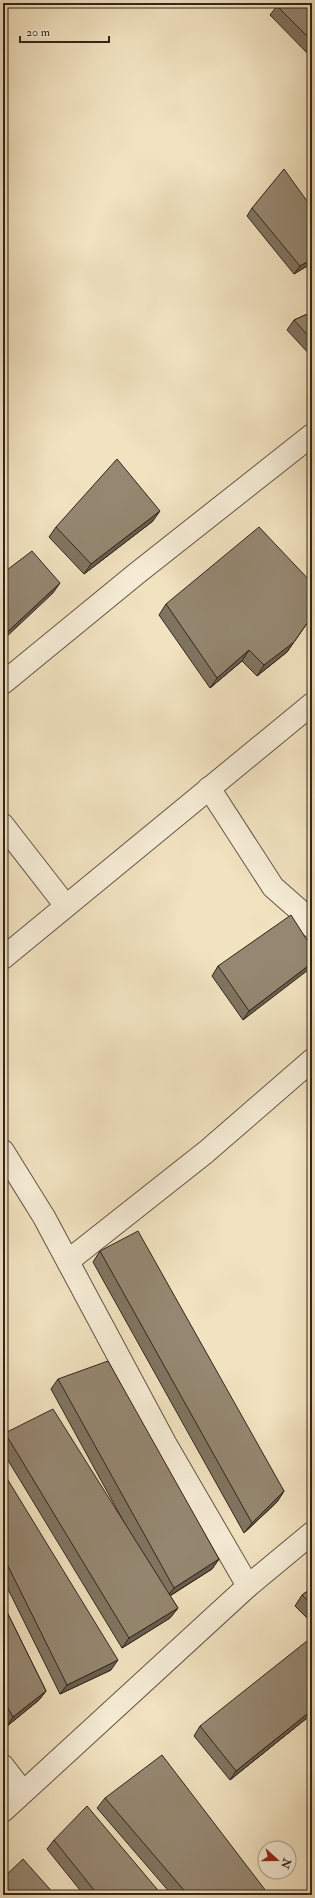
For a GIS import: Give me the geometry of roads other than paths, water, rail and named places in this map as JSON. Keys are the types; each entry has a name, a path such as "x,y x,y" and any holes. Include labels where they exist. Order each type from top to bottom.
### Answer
{"lane":[{"path":"3,683 136,574 312,435"},
{"path":"3,958 312,704"},
{"path":"209,788 273,887 298,910 312,928"},
{"path":"3,825 66,906"},
{"path":"68,1261 206,1152 312,1060"},
{"path":"3,1152 44,1217 165,1443 248,1586"},
{"path":"3,1811 248,1586 312,1533"},
{"path":"3,1766 23,1792"}]}
